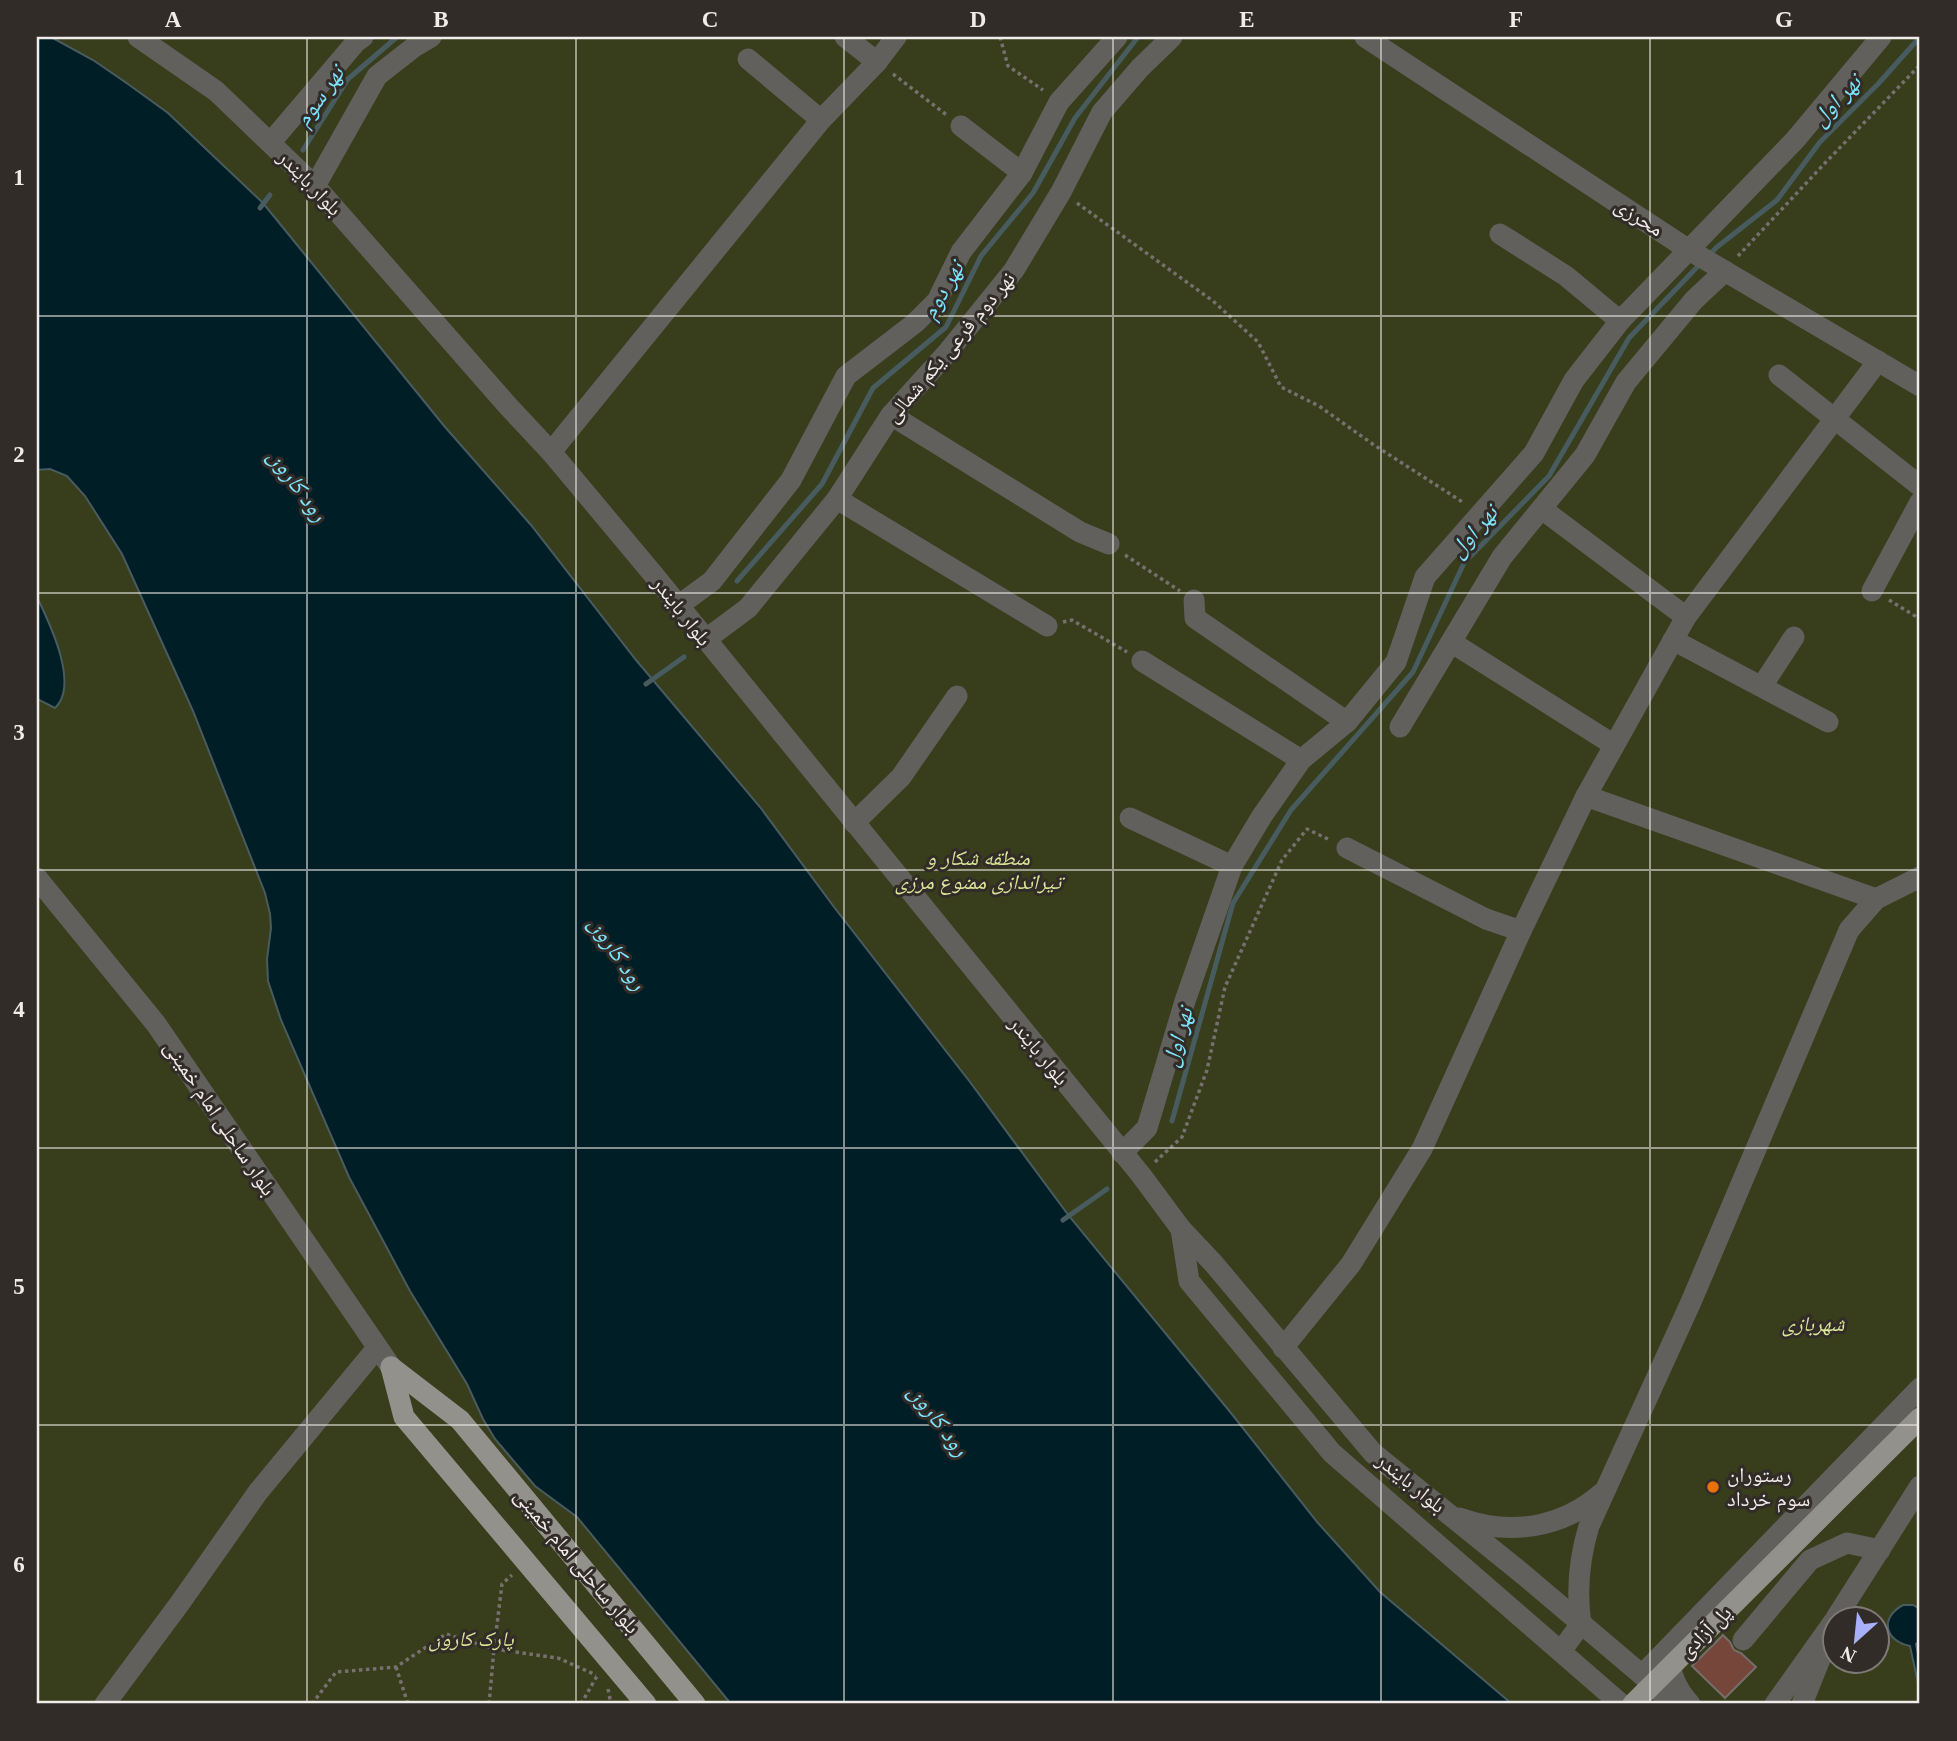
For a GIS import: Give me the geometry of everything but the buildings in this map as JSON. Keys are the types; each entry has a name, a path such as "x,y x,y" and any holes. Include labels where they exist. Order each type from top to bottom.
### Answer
{"main road":[{"name":"بلوار ساحلی امام خمینی","path":"391,1367 404,1418 527,1562 602,1667 646,1704"},
{"name":"بلوار ساحلی امام خمینی","path":"391,1367 460,1420 695,1704"},
{"name":"پل آزادی","path":"1633,1704 1920,1418"}],"street":[{"name":"بلوار بایندر","path":"138,37 216,92 271,142 314,186 551,452 1141,1175 1181,1229 1214,1264 1373,1453 1524,1575 1673,1704"},
{"path":"271,142 363,37"},
{"path":"314,186 377,76 431,37"},
{"path":"845,37 877,62"},
{"path":"551,452 821,120 877,62 896,37"},
{"path":"678,606 712,581 791,480 846,376 915,323 937,301 961,252 1022,173 1059,102 1117,37"},
{"name":"نهر دوم فرعی یکم شمالی","path":"705,640 748,608 837,499 891,415 947,353 1014,270 1061,192 1102,112 1140,68 1172,37"},
{"name":"محرزی","path":"1365,37 1692,252 1920,386"},
{"path":"1122,1153 1147,1128 1185,1001 1232,866 1262,816 1301,760 1347,722 1396,662 1425,577 1534,453 1574,380 1620,321 1692,252 1795,140 1881,37"},
{"path":"748,59 821,120"},
{"path":"961,126 1022,173"},
{"path":"1500,234 1566,276 1620,321"},
{"path":"1400,727 1502,557 1585,455 1626,382 1720,268"},
{"path":"1283,1348 1351,1264 1422,1149 1586,796 1686,617 1878,361"},
{"path":"1779,375 1920,486"},
{"path":"891,415 1080,532 1109,544"},
{"path":"837,499 1047,626"},
{"path":"1872,591 1920,502"},
{"path":"1542,509 1686,617"},
{"path":"1194,600 1195,618 1347,722"},
{"path":"1762,686 1794,637"},
{"path":"1673,640 1828,722"},
{"path":"1451,642 1614,746"},
{"path":"1142,661 1301,760"},
{"path":"854,823 901,777 957,696"},
{"path":"1586,796 1876,899"},
{"path":"1130,818 1232,866"},
{"path":"1347,848 1486,919 1521,931"},
{"path":"1561,1651 1581,1624 1578,1585 1583,1546 1592,1517 1691,1302 1849,930 1876,899 1920,877"},
{"name":"بلوار ساحلی امام خمینی","path":"37,878 156,1024 391,1367"},
{"name":"بلوار بایندر","path":"1181,1229 1189,1281 1332,1453 1621,1704"},
{"path":"105,1704 258,1492 377,1348"},
{"path":"1642,1675 1920,1388"},
{"path":"1846,1604 1920,1486"},
{"path":"1443,1510 1477,1524 1513,1529 1531,1527 1548,1524 1572,1514 1606,1489"},
{"path":"1743,1640 1810,1560 1847,1543 1880,1550"},
{"path":"1774,1704 1820,1642"},
{"path":"1670,1646 1671,1672 1682,1696 1690,1704"},
{"path":"1802,1704 1820,1657"}],"path":[{"path":"1000,37 1008,66 1059,102"},
{"path":"877,62 961,126"},
{"path":"1720,268 1920,65"},
{"path":"1061,192 1213,301 1258,342 1280,387 1319,406 1480,514"},
{"path":"1109,544 1194,600"},
{"path":"1872,591 1920,618"},
{"path":"1047,626 1072,620 1142,661"},
{"path":"1141,1175 1182,1137 1207,1070 1224,987 1282,860 1307,829 1347,848"},
{"path":"489,1704 502,1584 527,1562"},
{"path":"312,1704 336,1672 396,1667 446,1634 494,1649 602,1667"},
{"path":"396,1667 408,1704"},
{"path":"581,1704 602,1667"},
{"path":"602,1667 611,1704"}],"green space":[{"name":"منطقه شکار و تیراندازی ممنوع مرزی","path":"37,37 1920,37 1920,1704 37,1704"}],"water":[{"name":"رود کارون","path":"37,37 51,37 93,60 168,113 263,203 445,427 531,525 636,660 760,807 1069,1216 1318,1523 1380,1592 1512,1704 731,1704 577,1517 535,1486 495,1439 467,1384 410,1291 349,1177 281,1020 268,981 267,959 271,928 265,893 193,711 122,554 85,496 67,476 50,469 37,470"},
{"path":"37,597 55,637 63,669 62,698 55,708 37,699"},
{"path":"1903,1605 1913,1605 1920,1609 1920,1641 1916,1644 1920,1664 1920,1692 1910,1646 1890,1634 1890,1616"}],"waterway":[{"name":"نهر سوم","path":"303,150 348,79 397,37"},
{"name":"نهر دوم","path":"737,581 822,484 873,388 946,327 981,256 1033,193 1075,118 1138,37"},
{"name":"نهر اول","path":"1708,256 1777,200 1820,142 1920,37"},
{"path":"260,208 270,195"},
{"name":"نهر اول","path":"1172,1121 1233,903 1291,810 1413,672 1464,563 1549,476 1629,338 1701,263"},
{"path":"646,684 684,657"},
{"path":"1063,1220 1107,1189"}],"place":[{"name":"رستوران سوم خرداد","path":"1713,1487"}],"park label":[{"name":"شهربازی","path":"1813,1324"},
{"name":"پارک کارون","path":"471,1639"}]}
